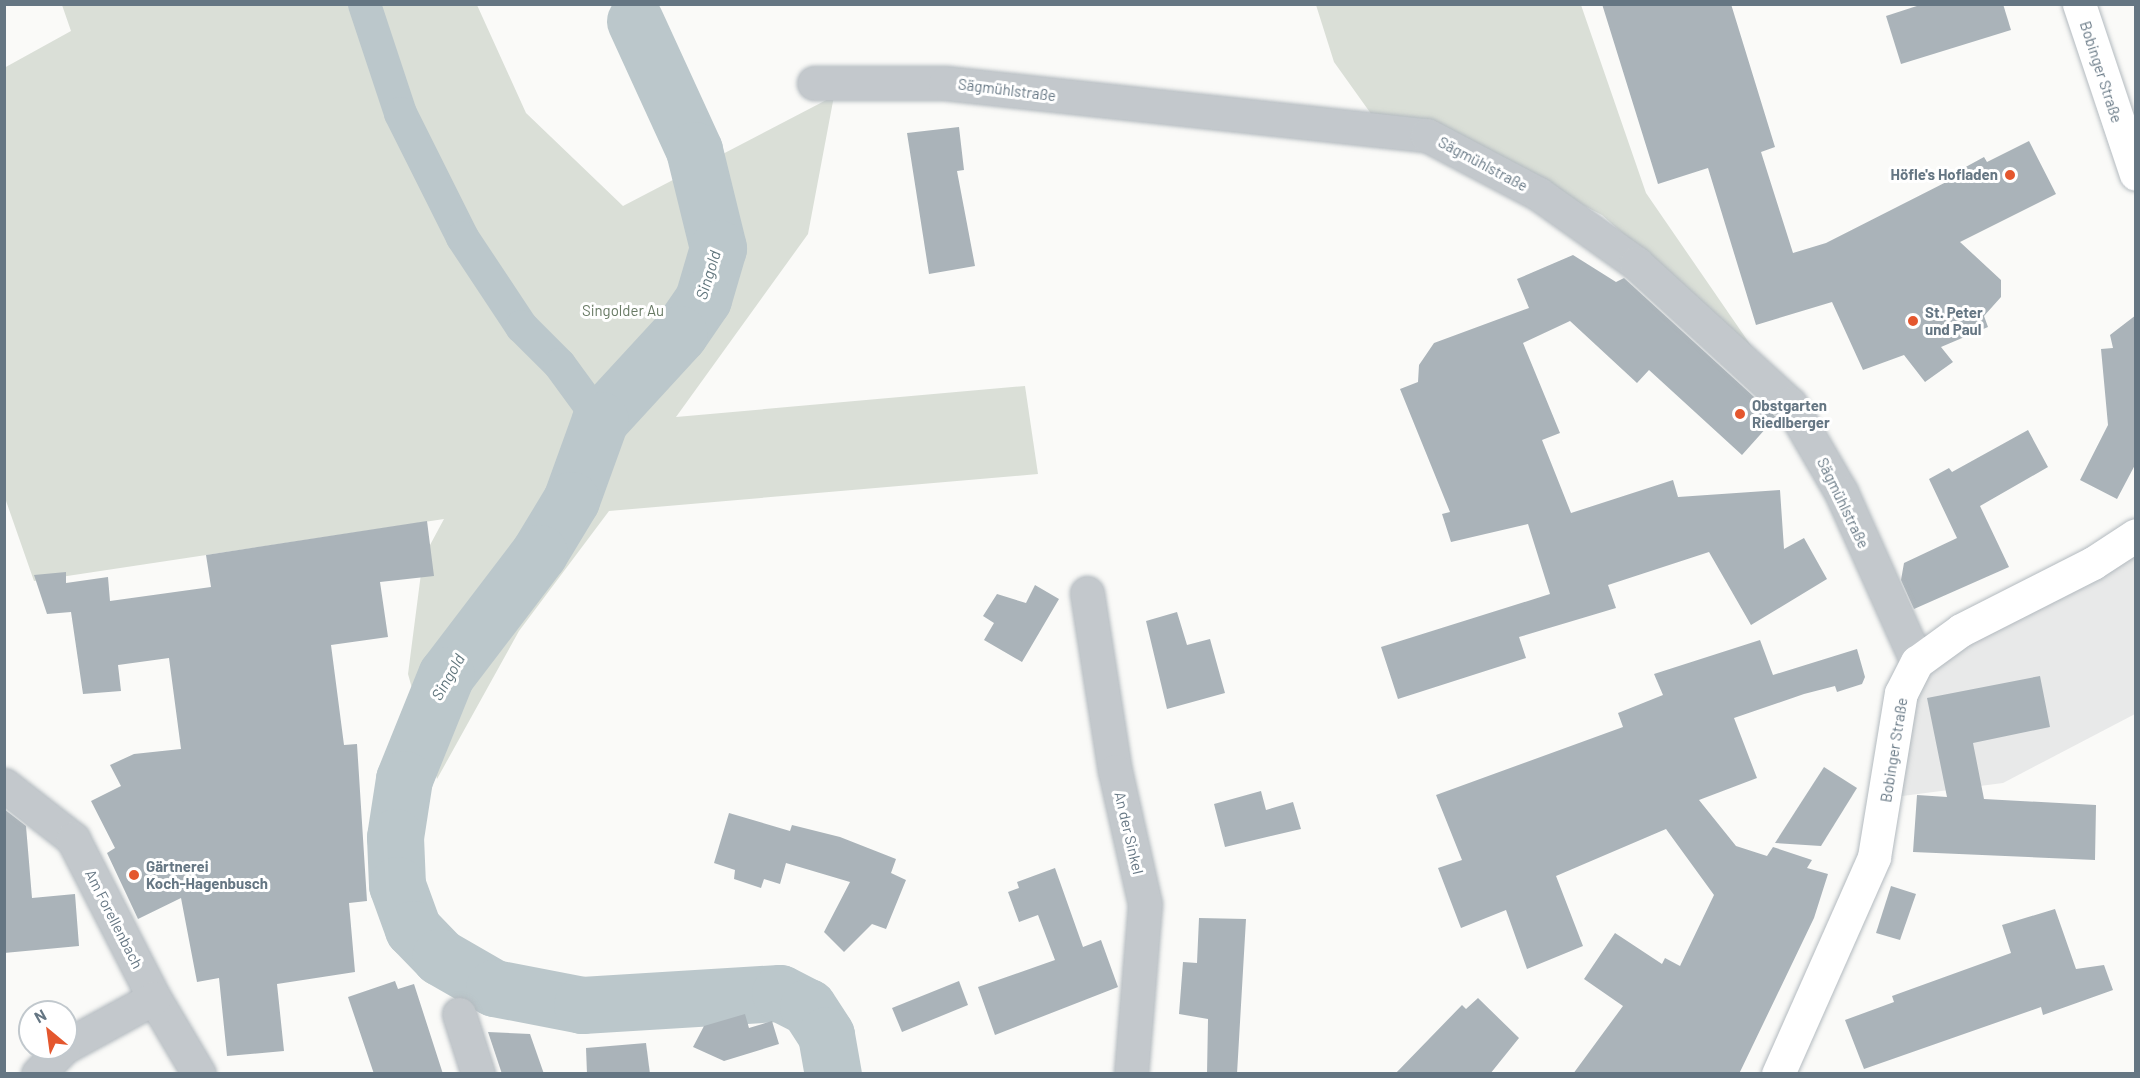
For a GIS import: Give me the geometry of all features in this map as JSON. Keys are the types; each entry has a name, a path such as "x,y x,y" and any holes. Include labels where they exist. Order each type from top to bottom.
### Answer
{"main road":[{"name":"Bobinger Straße","path":"2079,4 2136,174"},
{"name":"Bobinger Straße","path":"1778,1074 1874,857 1901,693 1917,662 1960,630 2093,563 2136,535"}],"street":[{"name":"Sägmühlstraße","path":"814,83 945,83 1427,135 1539,194 1636,263 1790,404 1841,492 1917,662"},
{"name":"An der Sinkel","path":"1087,593 1115,771 1144,904 1131,1074"},
{"name":"Am Forellenbach","path":"4,785 73,839 154,998 199,1074"},
{"path":"78,1039 154,998"},
{"path":"459,1014 478,1074"},
{"path":"38,1074 51,1060"}],"shaded area":[{"path":"2135,534 2135,714 2003,783 1887,798 1908,677"}],"green space":[{"name":"Singolder Au","path":"62,5 477,5 526,113 623,206 834,96 808,234 676,417 1025,386 1038,474 609,511 519,631 437,779 408,674 423,558 444,519 34,581 5,498 4,68 71,31"},
{"path":"1316,5 1581,5 1646,193 1754,350 1602,215 1439,131 1374,118 1334,62"}],"building":[{"path":"1602,4 1731,4 1775,147 1761,152 1793,253 1826,243 1964,173 1962,169 1984,157 1987,162 2029,141 2056,194 1960,242 2001,280 2001,297 1984,316 1988,327 1941,347 1953,362 1925,382 1904,355 1863,370 1832,302 1756,325 1708,168 1658,184"},
{"path":"1923,4 2003,4 2011,30 1901,64 1886,16"},
{"path":"959,127 964,170 957,171 975,266 929,274 907,133"},
{"path":"1573,255 1616,282 1624,278 1776,417 1742,455 1649,370 1637,383 1570,321 1523,343 1560,433 1542,440 1571,513 1673,480 1678,497 1780,490 1784,549 1804,538 1827,579 1751,625 1709,552 1608,585 1616,608 1519,637 1526,658 1398,699 1381,647 1550,594 1528,524 1451,542 1442,514 1450,512 1400,389 1418,382 1419,365 1434,343 1529,308 1517,279"},
{"path":"2136,315 2136,463 2117,499 2080,480 2108,425 2101,349 2113,348 2110,335"},
{"path":"2028,430 2048,467 1980,506 2009,567 1914,609 1901,580 1904,563 1957,538 1929,479 1949,468 1952,472"},
{"path":"427,521 434,576 380,582 388,637 331,645 344,745 357,744 367,901 349,903 355,972 277,984 284,1051 227,1056 219,978 197,982 181,898 138,919 107,853 115,848 91,801 121,786 110,765 134,754 181,749 169,658 118,665 121,691 83,694 71,612 47,614 34,575 66,572 66,583 108,577 110,601 211,587 206,555"},
{"path":"1035,585 1059,599 1022,662 984,640 994,623 983,616 997,594 1026,603"},
{"path":"1177,612 1187,645 1210,639 1225,693 1167,709 1146,621"},
{"path":"1760,640 1773,675 1857,649 1865,677 1862,684 1837,692 1835,686 1734,718 1757,778 1699,800 1736,846 1767,856 1773,847 1812,860 1807,868 1828,874 1814,918 1739,1074 1573,1074 1623,1006 1584,979 1615,933 1662,964 1665,958 1680,966 1714,895 1666,829 1556,876 1583,946 1527,969 1506,910 1461,928 1438,868 1462,860 1436,795 1623,727 1618,713 1663,695 1654,674"},
{"path":"2040,676 2050,727 1973,743 1984,799 2096,805 2095,860 1913,852 1917,795 1947,797 1927,698"},
{"path":"1824,767 1857,788 1821,846 1775,843"},
{"path":"1261,791 1266,810 1293,802 1301,829 1225,847 1214,804"},
{"path":"4,809 26,826 32,898 75,894 79,946 4,953"},
{"path":"729,813 790,831 792,825 840,837 896,859 891,873 906,880 886,929 872,924 844,952 824,932 850,882 786,863 780,884 764,879 761,888 734,879 735,870 714,863"},
{"path":"1055,868 1083,947 1101,940 1118,987 995,1035 978,987 1055,960 1038,915 1019,922 1008,892 1019,888 1017,882"},
{"path":"1891,886 1916,894 1900,940 1876,933"},
{"path":"2055,909 2076,969 2104,965 2113,990 2043,1015 2041,1007 1864,1069 1845,1020 1894,1002 1892,996 2011,953 2002,925"},
{"path":"1199,918 1246,919 1237,1074 1207,1074 1208,1019 1179,1014 1183,962 1197,963"},
{"path":"395,981 398,989 414,984 443,1074 374,1074 348,997"},
{"path":"959,981 968,1005 902,1032 892,1008"},
{"path":"1478,998 1519,1038 1490,1074 1395,1074 1462,1005 1466,1009"},
{"path":"745,1014 749,1028 772,1021 779,1044 724,1061 693,1047 704,1026"},
{"path":"488,1032 530,1034 544,1074 502,1074"},
{"path":"646,1043 650,1074 587,1074 586,1048"}],"waterway":[{"path":"364,4 400,113 462,237 521,326 559,364 600,420"},
{"name":"Singold","path":"635,21 694,150 718,248 703,299 679,334 600,420 571,500 539,553 446,675 404,779 395,837 397,885 413,929 440,957 494,988 582,1005 780,993 808,1007 826,1035 833,1074"}],"place":[{"name":"Höfle's Hofladen","path":"2010,175"},
{"name":"St. Peter und Paul","path":"1913,321"},
{"name":"Obstgarten Riedlberger","path":"1740,414"},
{"name":"Gärtnerei Koch-Hagenbusch","path":"134,875"}]}
